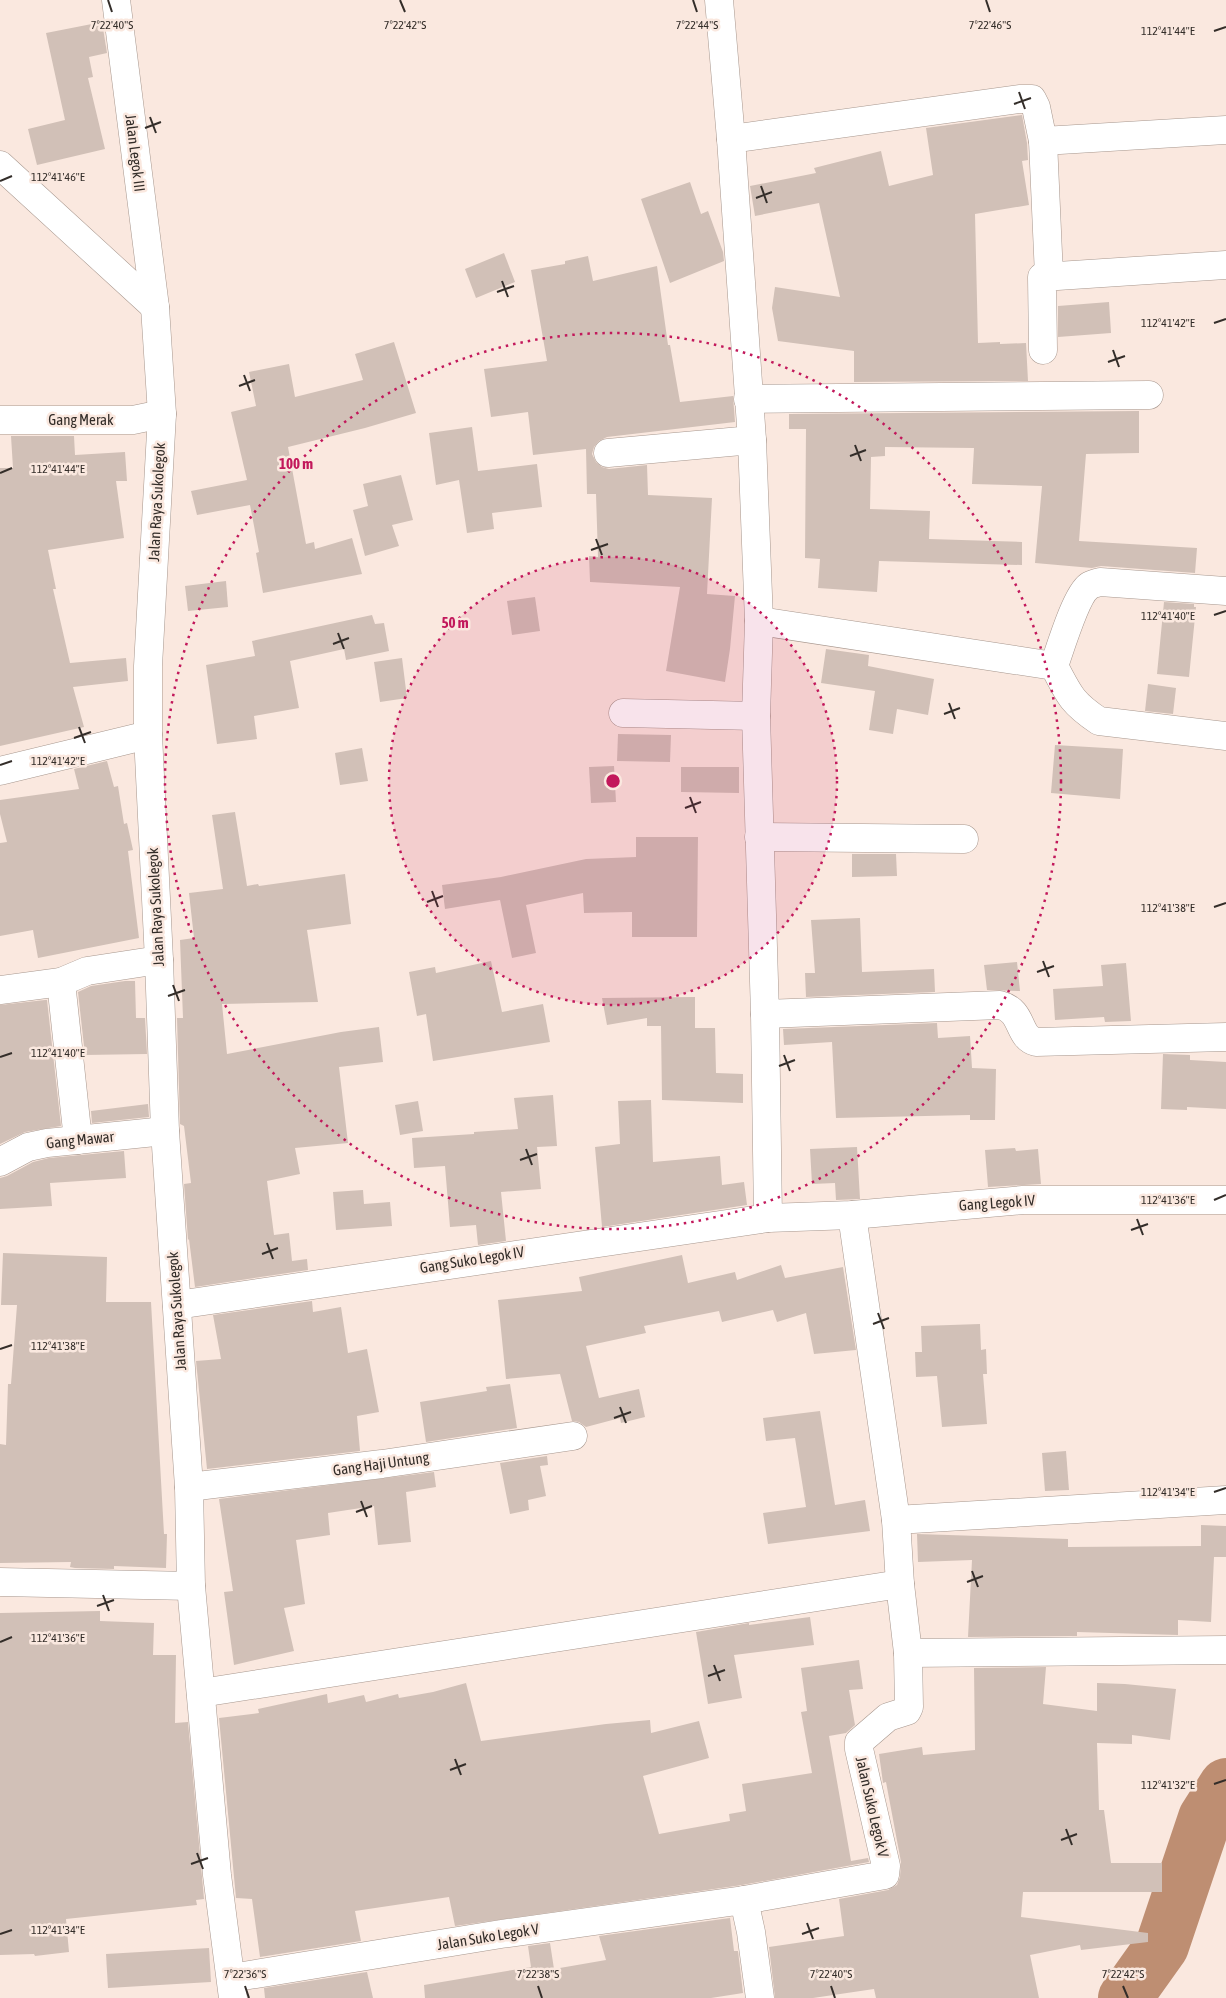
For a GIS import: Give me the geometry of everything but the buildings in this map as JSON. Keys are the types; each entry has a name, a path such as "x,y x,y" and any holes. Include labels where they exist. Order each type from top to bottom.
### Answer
{"street":[{"name":"Jalan Legok III","path":"116,0 155,307"},
{"path":"719,0 731,139 752,440 759,621 756,716 765,1014 768,1218"},
{"path":"731,139 977,104 1032,99 1036,107 1043,141 1049,276"},
{"path":"1043,141 1226,130"},
{"path":"0,165 155,307"},
{"path":"1043,350 1042,278 1049,276 1226,265"},
{"name":"Jalan Raya Sukolegok","path":"155,307 162,414 148,666 148,735 165,1131 189,1487 191,1586 217,1875 232,1988"},
{"path":"748,399 1149,395"},
{"name":"Gang Merak","path":"0,420 133,420 162,414"},
{"path":"608,453 752,440"},
{"path":"1226,591 1100,582 1090,585 1083,592 1077,604 1054,666 1071,699 1082,710 1099,721 1226,736"},
{"path":"759,621 1054,666"},
{"path":"623,713 756,716"},
{"path":"0,771 148,735"},
{"path":"759,837 964,839"},
{"path":"0,990 60,982 87,971 159,960"},
{"path":"60,982 78,1140"},
{"path":"765,1014 1000,1005 1014,1011 1026,1035 1030,1040 1036,1042 1226,1038"},
{"name":"Gang Mawar","path":"0,1162 28,1147 165,1131"},
{"name":"Gang Legok IV","path":"768,1218 852,1216 1023,1200 1226,1200"},
{"path":"852,1216 896,1520 900,1584 908,1653 1226,1650"},
{"name":"Gang Suko Legok IV","path":"177,1305 531,1251 768,1218"},
{"name":"Gang Haji Untung","path":"189,1487 382,1464 573,1436"},
{"path":"896,1520 1226,1500"},
{"path":"0,1582 191,1586"},
{"path":"201,1693 900,1584"},
{"name":"Jalan Suko Legok V","path":"232,1988 368,1957 501,1934 744,1900 878,1878 885,1875 886,1866 859,1742 888,1717 907,1710 909,1706 908,1653"},
{"path":"744,1900 751,1932 760,1998"}],"waterway":[{"path":"1125,1998 1162,1946 1205,1818 1226,1785"}]}
